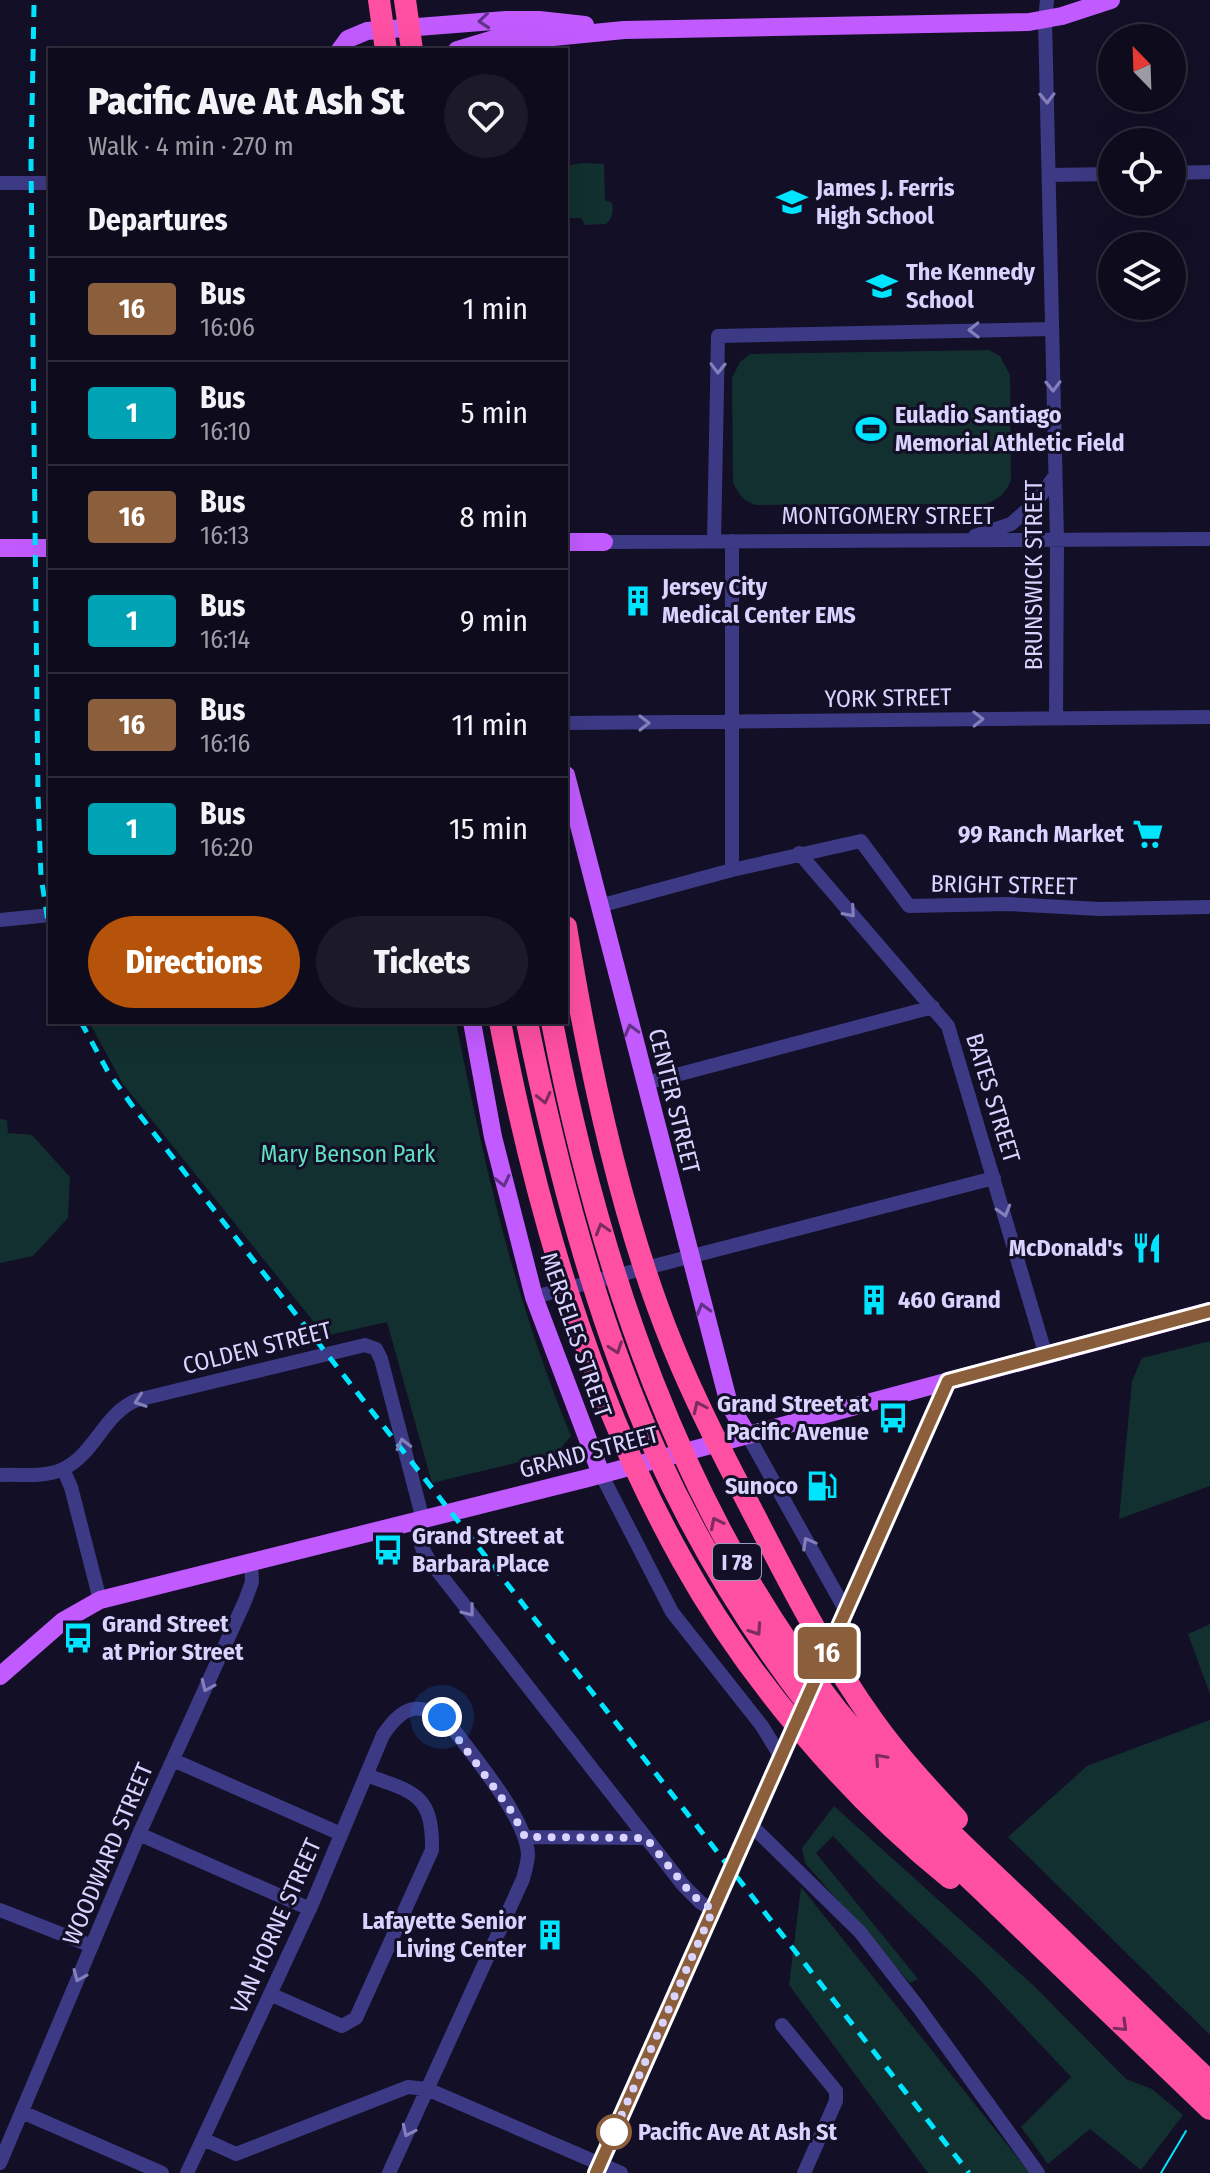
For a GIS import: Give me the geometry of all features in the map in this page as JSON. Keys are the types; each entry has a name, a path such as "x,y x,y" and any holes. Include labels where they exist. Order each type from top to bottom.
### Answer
{"highway":[{"path":"379,0 386,48"},
{"path":"405,0 412,48"},
{"path":"568,937 606,1130 646,1269 698,1406 811,1626 876,1725 917,1775 1115,1990"},
{"path":"500,1024 528,1149 569,1298 593,1364 655,1510 683,1562 721,1624 766,1687 839,1773 929,1861 1066,1972"},
{"name":"I 78","path":"527,1024 563,1178 620,1361 656,1451 744,1613 785,1674 853,1760 903,1814 1210,2109"},
{"name":"I 78","path":"552,1024 588,1178 632,1323 688,1464 740,1567 797,1656 867,1744 938,1821 1210,2082"}],"main road":[{"path":"512,48 543,38 624,30 1014,23 1045,20 1111,0"},
{"path":"341,48 348,39 367,31 522,19 624,30"},
{"path":"464,48 528,30 589,26"},
{"name":"MONTGOMERY STREET","path":"568,542 604,542"},
{"path":"0,548 48,548"},
{"name":"CENTER STREET","path":"568,783 729,1404 747,1434"},
{"name":"MERSELES STREET","path":"472,1024 496,1149 534,1297 601,1474"},
{"name":"GRAND STREET","path":"0,1676 63,1621 100,1600 601,1474 1210,1311"}],"street":[{"name":"BRUNSWICK STREET","path":"1047,0 1057,540 1056,718"},
{"path":"1186,173 1210,172"},
{"path":"1049,175 1098,174"},
{"path":"0,183 48,183"},
{"path":"714,541 718,336 1052,329"},
{"path":"961,540 1011,524 1035,503 1055,476"},
{"name":"MONTGOMERY STREET","path":"604,542 1210,539"},
{"path":"732,541 732,870"},
{"name":"YORK STREET","path":"568,723 1210,717"},
{"name":"BRIGHT STREET","path":"599,906 799,853 861,841 909,906 1210,907"},
{"name":"BATES STREET","path":"799,853 948,1026 1046,1356"},
{"path":"0,920 48,915"},
{"path":"646,1083 933,1007"},
{"path":"534,1297 994,1178"},
{"name":"COLDEN STREET","path":"63,1469 86,1451 119,1411 131,1403 365,1345 376,1349 381,1359 418,1521"},
{"path":"598,2168 948,1381"},
{"path":"747,1434 846,1611"},
{"path":"0,1475 46,1474 63,1469 69,1481 100,1600"},
{"name":"MERSELES STREET","path":"601,1474 672,1612 762,1726 781,1757"},
{"path":"418,1521 422,1548 429,1560 692,1895 713,1910"},
{"name":"WOODWARD STREET","path":"0,2163 139,1834 245,1601 252,1582 251,1562"},
{"name":"VAN HORNE STREET","path":"187,2173 310,1909 383,1735 397,1715 416,1709 432,1710 447,1720 512,1812 525,1837"},
{"path":"173,1760 341,1834"},
{"path":"270,1994 342,2026 356,2018 432,1850 433,1824 427,1808 415,1796 366,1775"},
{"path":"751,1825 860,1932 1038,2173"},
{"path":"139,1834 310,1909"},
{"path":"389,2173 523,1879 528,1857 525,1837 646,1838"},
{"path":"0,1910 92,1946"},
{"path":"782,2025 836,2091 836,2101 804,2173"},
{"path":"203,2139 236,2154 408,2087 427,2089 598,2168 621,2173"},
{"path":"22,2112 162,2173"}],"green space":[{"path":"604,164 605,200 612,203 613,209 606,224 585,225 581,218 568,218 568,166"},
{"name":"Euladio Santiago Memorial Athletic Field","path":"989,350 1000,356 1010,375 1011,480 995,500 986,504 756,505 744,499 737,490 733,482 732,378 740,362 750,354"},
{"name":"Mary Benson Park","path":"90,1024 456,1024 478,1128 517,1283 571,1436 557,1453 432,1483 387,1322 325,1336 123,1084"},
{"path":"0,1119 7,1120 8,1133 32,1135 70,1177 68,1218 33,1256 0,1263"},
{"path":"1210,1341 1210,1486 1119,1519 1132,1381 1142,1358"},
{"path":"1210,1624 1210,1694 1188,1634"},
{"path":"1210,1720 1210,2035 1008,1837 1087,1766"},
{"path":"834,1806 1033,1985 1126,2079 1152,2089 1183,2115 1141,2170 1090,2129 1048,2164 1021,2127 1071,2077 977,1977 833,1836 816,1853 918,1979 910,1983 805,1863 802,1848"},
{"path":"801,1887 1030,2173 928,2173 789,1985"}],"tram line":[{"path":"1161,2173 1186,2131"}],"railway":[{"path":"34,5 31,163 38,795 41,876 48,922"},
{"path":"82,1024 107,1070 131,1104 969,2173"}],"bus line":[{"name":"16","path":"596,2173 948,1381 1210,1311"}],"place":[{"name":"James J. Ferris High School","path":"792,202"},
{"name":"The Kennedy School","path":"882,286"},
{"name":"Euladio Santiago Memorial Athletic Field","path":"871,429"},
{"name":"Jersey City Medical Center EMS","path":"638,601"},
{"name":"99 Ranch Market","path":"1148,834"},
{"name":"McDonald's","path":"1147,1248"},
{"name":"460 Grand","path":"874,1300"},
{"name":"Grand Street at Pacific Avenue","path":"893,1418"},
{"name":"Sunoco","path":"822,1486"},
{"name":"Grand Street at Barbara Place","path":"388,1550"},
{"name":"Grand Street at Prior Street","path":"78,1638"},
{"name":"Lafayette Senior Living Center","path":"550,1935"},
{"name":"Pacific Ave At Ash St","path":"614,2132"}],"route":[{"path":"442,1717 512,1812 525,1837 646,1838 692,1895 713,1910 614,2132"}]}
